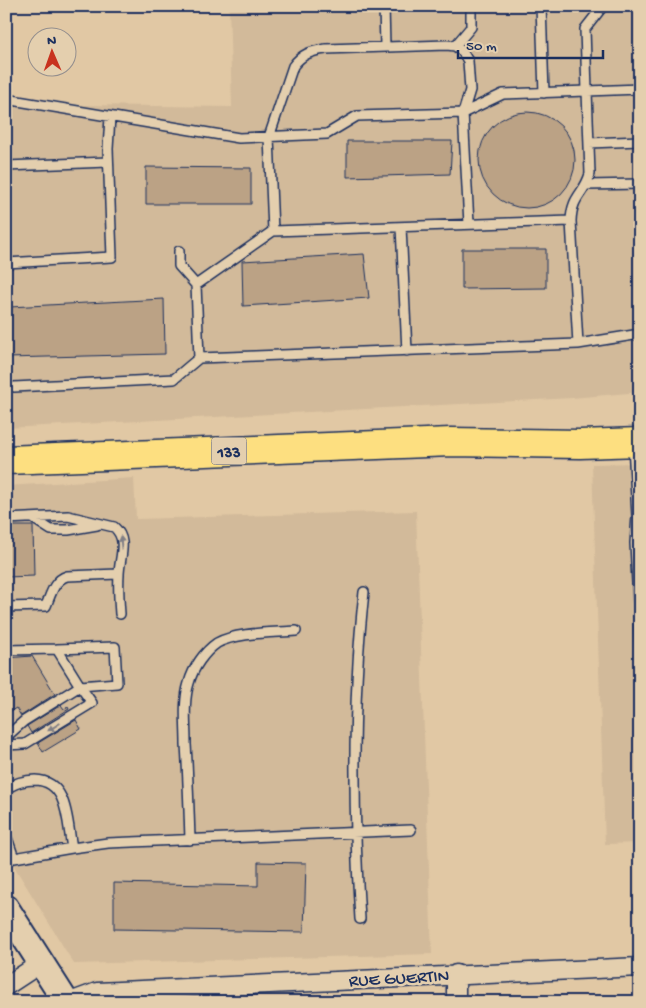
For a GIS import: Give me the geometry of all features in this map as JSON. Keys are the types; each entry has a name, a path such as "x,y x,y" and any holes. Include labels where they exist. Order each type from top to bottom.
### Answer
{"main road":[{"name":"133","path":"6,460 451,442 580,444 638,436"}],"street":[{"path":"6,908 66,1002"},
{"path":"6,986 41,963"},
{"name":"RUE GUERTIN","path":"70,1002 97,992 640,967"},
{"path":"456,974 456,1002"}],"lane":[{"path":"384,6 386,47"},
{"path":"455,46 471,27 470,6"},
{"path":"542,6 544,93"},
{"path":"578,344 571,208 575,199 587,185 590,174 585,29 603,6"},
{"path":"273,231 269,136 293,66 300,57 310,51 326,49 455,46 462,51 468,61 470,90 463,113 469,224"},
{"path":"6,99 239,138 327,134 357,116 463,113 503,94 640,89"},
{"path":"6,263 112,258 108,162 110,116"},
{"path":"589,144 640,141"},
{"path":"6,166 108,162"},
{"path":"587,185 640,184"},
{"path":"196,285 273,231 571,221"},
{"path":"401,227 407,351"},
{"path":"179,251 179,266 196,285 199,358"},
{"path":"14,387 174,379 199,358 578,344 640,334"},
{"path":"638,436 638,516 635,543 640,644"},
{"path":"6,519 68,516 114,527 122,538 122,554 118,574 120,614"},
{"path":"34,519 51,530 68,530 102,524"},
{"path":"6,607 46,606 57,582 61,578 68,576 118,574"},
{"path":"360,919 355,833 358,642 364,592"},
{"path":"190,840 186,719 188,684 193,672 204,655 218,643 249,635 296,631"},
{"path":"6,650 115,647 117,683 80,686 24,721 6,737"},
{"path":"6,745 25,744 92,703 57,649"},
{"path":"6,790 10,786 30,780 43,781 54,786 62,796 72,848"},
{"path":"6,835 10,859 108,843 411,830"}],"shaded area":[{"path":"229,6 640,6 640,392 572,398 6,428 6,104 232,107"},
{"path":"640,463 640,843 605,844 592,464"},
{"path":"134,478 136,519 416,511 432,954 74,964 6,853 6,486"}],"building":[{"path":"527,112 545,116 561,126 571,142 575,160 571,178 561,194 545,204 527,208 509,204 493,194 483,178 479,160 483,142 493,126 509,116"},
{"path":"347,141 452,141 450,174 347,177"},
{"path":"146,167 251,168 251,204 146,204"},
{"path":"462,249 546,249 546,288 462,289"},
{"path":"364,254 369,298 243,306 242,261"},
{"path":"164,299 165,354 7,358 9,307"},
{"path":"6,526 33,526 34,576 6,577"},
{"path":"32,656 55,694 21,716 16,708 6,714 6,658"},
{"path":"61,705 64,709 68,707 69,709 31,733 27,726"},
{"path":"76,720 81,729 43,752 38,743"},
{"path":"258,862 306,863 304,932 114,929 114,883 258,886"}]}
